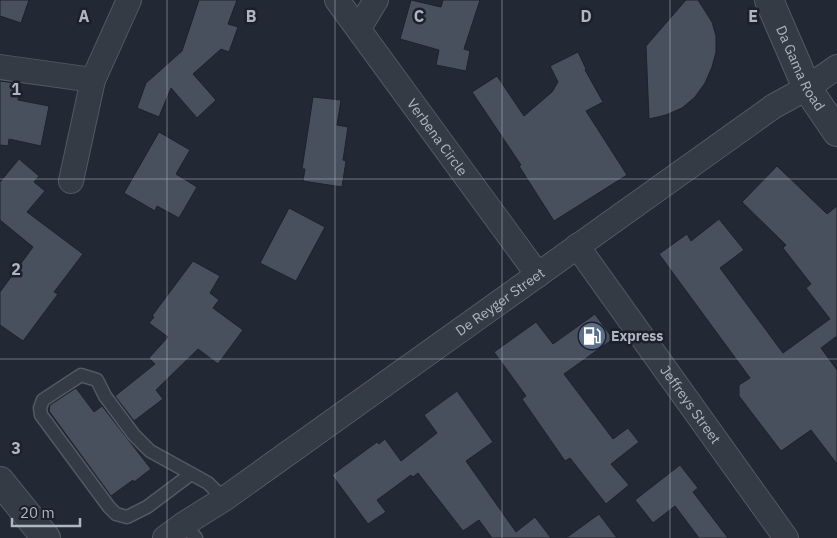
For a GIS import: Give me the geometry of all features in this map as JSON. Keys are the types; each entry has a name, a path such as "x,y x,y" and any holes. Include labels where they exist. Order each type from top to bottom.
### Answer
{"street":[{"path":"71,181 93,80 129,0"},
{"name":"Verbena Circle","path":"337,0 538,275"},
{"path":"359,28 376,0"},
{"name":"Da Gama Road","path":"769,0 807,88 837,132"},
{"path":"0,67 93,80"},
{"name":"De Reyger Street","path":"165,538 190,531 224,499 774,106 807,88 837,67"},
{"name":"Jeffreys Street","path":"577,246 786,538"},
{"path":"0,481 46,538"}],"lane":[{"path":"191,474 147,507 127,517 116,514 41,415 40,408 44,400 81,375 97,380 105,396 134,435 150,451 208,483 224,499"}],"building":[{"path":"0,0 29,0 21,23 0,16"},
{"path":"199,0 237,0 228,24 238,27 229,52 221,49 193,74 216,100 197,118 171,88 159,117 137,108 146,83 182,51"},
{"path":"411,0 441,7 443,0 480,0 464,49 470,51 466,71 436,65 439,50 400,39"},
{"path":"686,0 698,0 712,22 716,36 716,52 712,67 705,83 695,97 682,108 666,115 649,119 646,46"},
{"path":"578,52 585,70 603,102 586,111 627,175 554,221 519,166 521,165 472,92 497,76 524,116 552,92 558,82 550,66"},
{"path":"0,81 21,84 18,100 49,106 41,146 9,139 8,146 0,145"},
{"path":"313,97 341,100 337,125 348,127 343,160 346,161 342,187 303,181 305,169 302,169"},
{"path":"159,132 190,150 176,174 197,187 179,218 157,206 155,211 124,193"},
{"path":"19,159 39,176 34,182 45,191 27,212 83,254 54,292 58,294 23,341 0,325 0,292 33,247 0,220 0,182"},
{"path":"777,166 827,214 837,206 837,336 821,348 837,370 837,464 811,430 781,451 739,396 739,385 750,378 659,254 687,234 691,241 719,219 744,250 720,268 783,353 830,319 806,288 811,284 783,248 786,245 742,202"},
{"path":"289,208 325,227 296,281 260,263"},
{"path":"193,261 220,276 210,293 219,300 213,308 243,330 218,364 198,349 156,390 163,399 134,421 115,396 155,364 149,358 168,337 149,323 154,317 152,316"},
{"path":"595,314 613,339 564,374 613,439 628,428 639,442 611,464 629,485 606,504 570,458 565,461 522,399 526,396 494,352 536,322 553,344"},
{"path":"76,388 94,412 102,406 151,469 111,496 49,411 50,405"},
{"path":"457,391 493,442 466,461 516,532 535,517 551,538 492,538 479,520 463,531 418,473 413,477 411,475 377,500 386,512 368,524 332,475 377,442 379,444 385,439 401,461 437,433 424,415"},
{"path":"680,465 698,488 693,492 728,538 699,538 675,506 653,523 635,500"},
{"path":"599,514 617,538 566,538"}],"place":[{"name":"Express","path":"592,336"}]}
